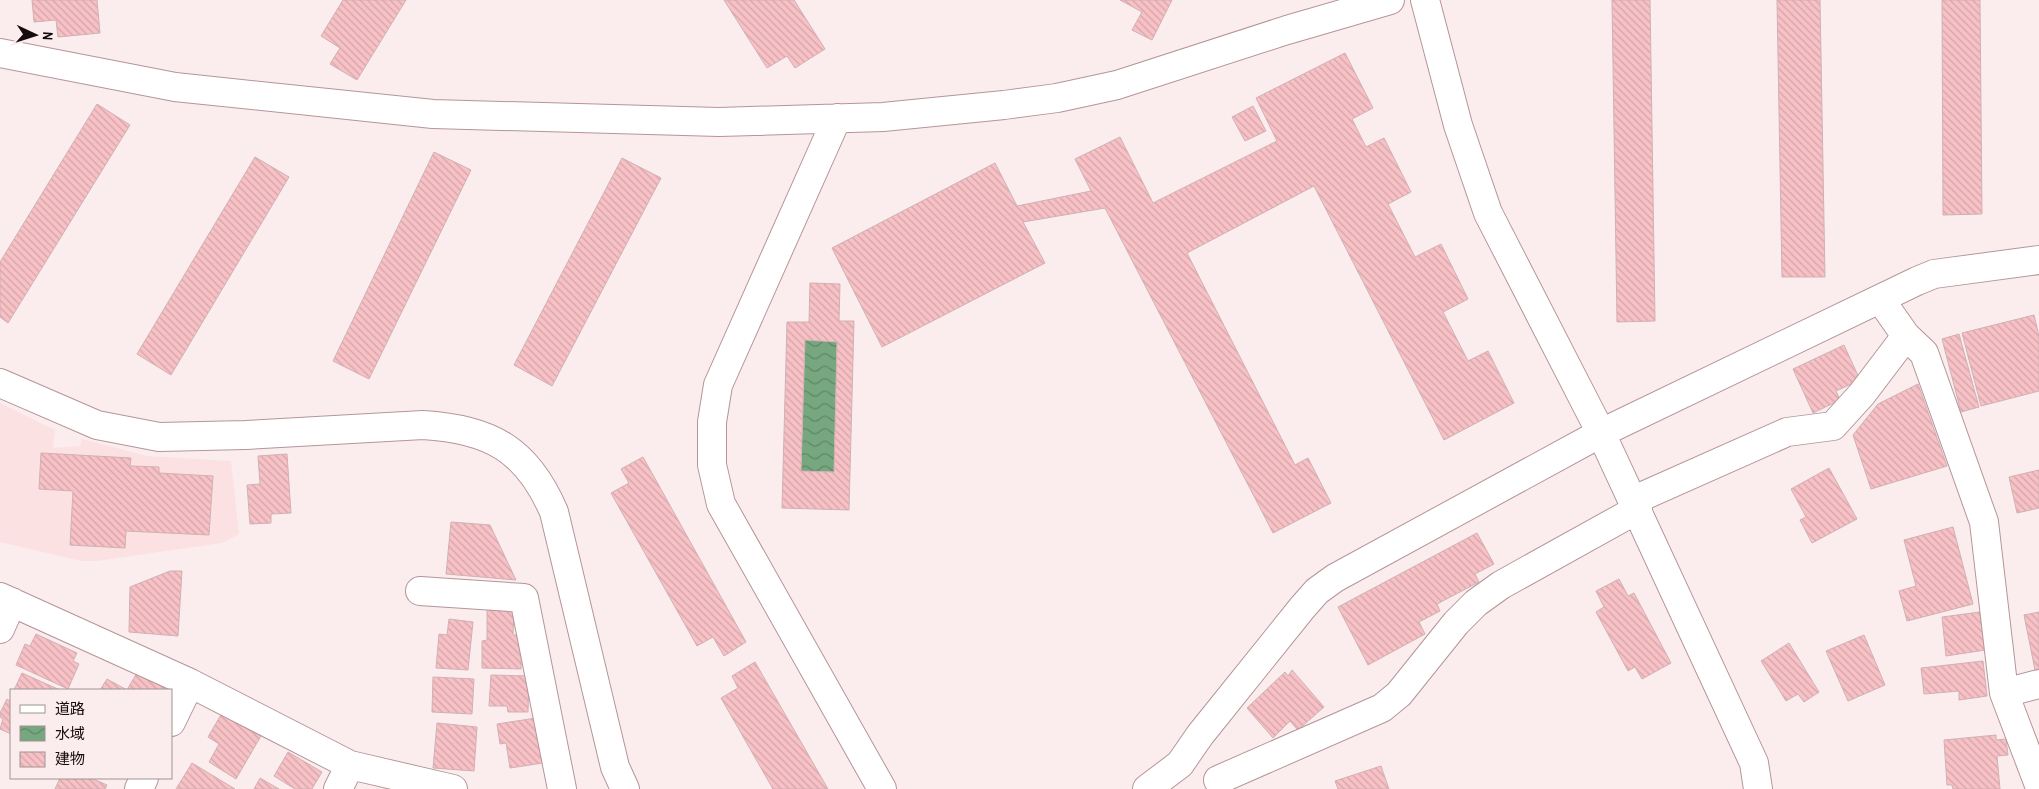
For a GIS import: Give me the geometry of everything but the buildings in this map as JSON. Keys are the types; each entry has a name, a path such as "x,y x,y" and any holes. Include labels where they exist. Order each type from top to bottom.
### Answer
{"street":[{"path":"0,52 175,87 433,114 719,122 883,117 1057,98 1117,85 1287,30 1390,0"},
{"path":"1425,0 1458,125 1488,213 1636,505 1754,763 1758,789"},
{"path":"837,118 718,385 712,422 712,465 721,504 882,789"},
{"path":"1147,789 1180,764 1200,735 1302,608 1317,591 1336,578 1601,433 1917,281 1934,274 2039,260"},
{"path":"1880,299 1906,336 1924,353 1984,522 2004,693 2039,785"},
{"path":"1200,735 1219,785 1382,708 1399,694 1456,623 1476,603 1501,584 1636,505 1787,432 1833,426 1862,394 1906,336"},
{"path":"0,383 97,425 158,436 246,435 423,425 448,426 472,431 495,441 521,460 534,475 546,494 554,512 615,767 625,789"},
{"path":"420,591 524,598 562,789"},
{"path":"0,629 6,600 190,683 350,765 453,789"},
{"path":"172,720 190,683"},
{"path":"2004,693 2039,684"},
{"path":"338,789 350,765"}],"shaded area":[{"path":"0,403 55,430 53,448 80,446 82,439 147,456 231,461 239,534 222,543 97,561 81,561 0,542"}],"water":[{"path":"805,340 837,342 834,472 801,471"}]}
